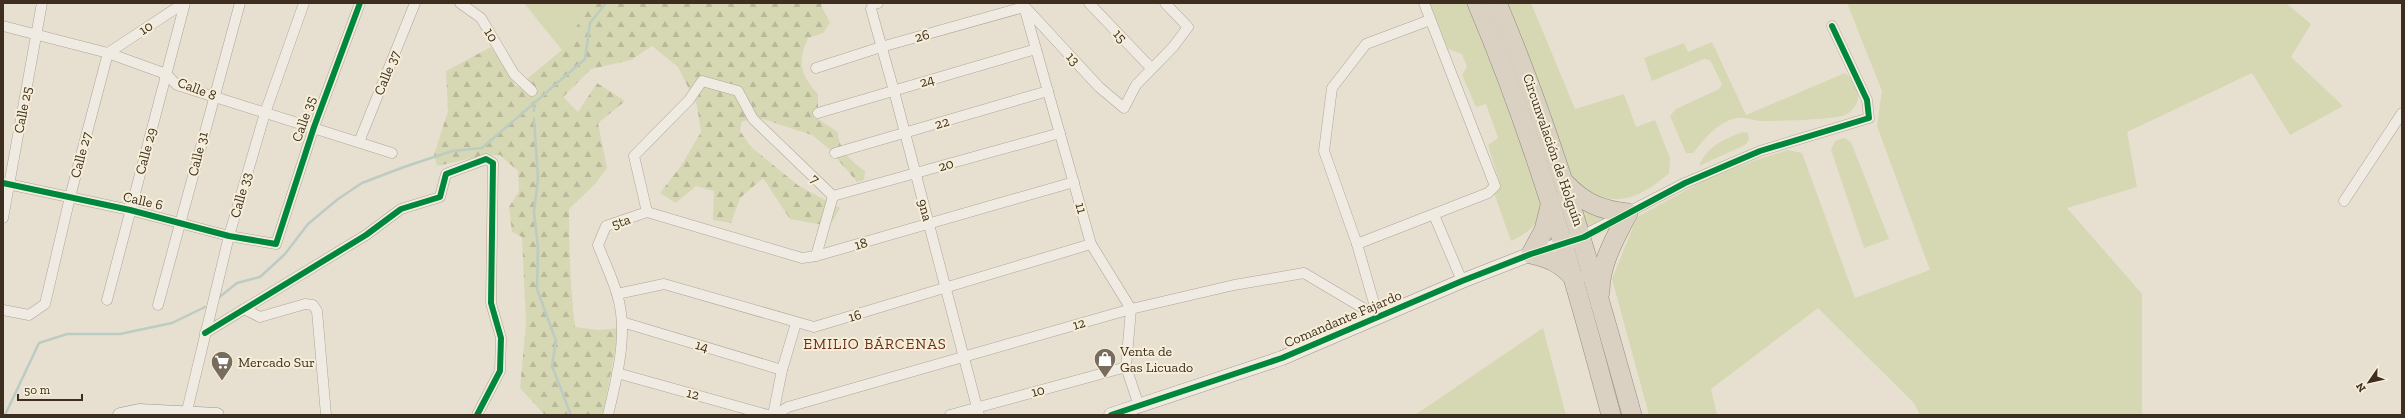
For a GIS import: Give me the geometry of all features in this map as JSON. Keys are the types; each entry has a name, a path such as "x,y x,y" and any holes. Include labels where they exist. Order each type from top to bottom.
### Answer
{"highway":[{"name":"Circunvalación de Holguín","path":"1477,3 1551,201 1575,279 1611,415"},
{"name":"Circunvalación de Holguín","path":"1497,3 1525,68 1582,236 1632,415"},
{"path":"1564,182 1577,195 1606,211 1628,213 1608,255 1600,280 1601,301"},
{"path":"1551,201 1544,230 1531,254 1548,258 1561,264 1575,279"}],"street":[{"name":"Calle 25","path":"3,218 6,183 42,3"},
{"name":"10","path":"108,53 184,3"},
{"name":"Calle 29","path":"107,300 184,3"},
{"name":"Calle 31","path":"158,305 213,96 240,3"},
{"name":"Calle 33","path":"187,414 229,236 265,113 304,3"},
{"name":"Calle 35","path":"276,244 314,127 360,3"},
{"name":"Calle 37","path":"359,142 415,3"},
{"name":"10","path":"460,3 481,18 514,74 532,91"},
{"name":"15","path":"1089,3 1151,68"},
{"path":"1151,68 1173,47 1188,27 1165,3"},
{"path":"1358,244 1488,194 1495,186 1424,3"},
{"name":"13","path":"1024,4 1099,87 1124,108 1136,85 1151,68"},
{"name":"26","path":"816,68 1024,4"},
{"name":"11","path":"1024,4 1091,244 1131,309"},
{"name":"9na","path":"875,5 881,47 894,91 978,411"},
{"path":"1378,317 1358,244 1324,151 1332,88 1366,44 1430,20"},
{"name":"Calle 8","path":"3,26 108,53 166,74 177,85 314,127 392,153"},
{"path":"1582,236 1685,183 1760,150 1869,118 1867,100 1832,26"},
{"name":"24","path":"818,113 1036,49"},
{"name":"Calle 27","path":"3,310 29,315 45,304 70,197 108,53"},
{"name":"7","path":"702,80 738,92 753,119 833,196"},
{"name":"5ta","path":"608,415 617,373 622,322 617,294 598,246 606,226 647,212 634,156 689,100 702,80"},
{"name":"22","path":"835,153 905,134 1048,91"},
{"path":"2344,201 2402,113"},
{"name":"20","path":"833,196 1060,133"},
{"path":"205,333 366,235 401,209 440,197 446,174 486,159 490,160 493,163 491,303 501,338 500,371 477,415"},
{"name":"18","path":"647,212 802,258 816,256 1074,182"},
{"name":"Calle 6","path":"6,183 181,222 229,236 276,244"},
{"path":"816,256 833,196"},
{"path":"1434,215 1462,281"},
{"name":"Comandante Fajardo","path":"1111,415 1282,358 1462,281 1582,236"},
{"name":"16","path":"617,294 664,284 814,328 1091,244"},
{"name":"12","path":"774,415 788,407 1131,309 1234,285 1304,273 1378,317"},
{"path":"244,309 260,317 304,304 313,305 317,311 326,415"},
{"path":"1131,309 1126,367 1139,406"},
{"name":"14","path":"622,322 782,370"},
{"path":"774,415 782,370 796,323"},
{"name":"10","path":"950,415 978,411 1126,367"},
{"name":"12","path":"617,373 768,415"},
{"path":"120,415 139,411 217,415"}],"green space":[{"path":"524,3 591,3 562,50"},
{"path":"591,3 822,3 821,5 830,23 823,33 808,38 802,54 802,68 807,80 818,94 818,108 813,113 818,119 838,132 843,150 865,171 864,180 857,182 828,148 812,135 763,119 742,121 740,131 751,147 799,186 840,208 833,221 818,224 790,219 763,178 740,198 731,223 713,220 714,191 696,186 676,203 660,193 681,166 701,132 697,105 678,67 652,46 631,60 591,69 563,97 578,112 597,83 625,101 598,123 607,168 595,184 569,209 570,268 573,312 575,327 599,330 619,328 603,415 545,415 520,388 526,324 522,237 512,232 509,207 519,191 518,171 500,155 481,156 437,166 434,155 448,111 446,71 491,47 517,87 562,50"},
{"path":"1430,3 1471,3 1544,203 1539,217 1533,226 1524,234 1511,241 1494,193 1501,187 1488,145 1498,138 1486,104 1476,107 1462,75 1467,67 1462,54 1448,49"},
{"path":"1499,3 1531,3 1575,109 1624,94 1636,127 1655,120 1670,158 1669,173 1643,192 1631,197 1618,199 1605,198 1593,193 1581,185 1569,172"},
{"path":"1847,3 2286,3 2311,24 2291,57 2343,106 2290,135 2252,73 2127,132 2137,187 2067,208 2142,294 2142,415 1920,415 1914,403 1818,308 1711,389 1717,415 1649,415 1612,279 1637,217 1705,180 1756,160 1788,150 1802,153 1855,298 1930,270 1877,126 1882,91"},
{"path":"1712,42 1746,115 1845,73 1853,81 1857,88 1858,99 1856,104 1845,115 1838,117 1803,120 1759,121 1740,118 1731,120 1712,131 1693,153 1686,153 1670,116 1676,109 1719,89 1722,84 1710,60 1704,59 1652,81 1644,58 1684,43 1688,52"},
{"path":"1743,132 1748,133 1749,140 1745,145 1699,166 1702,159 1711,148 1729,137"},
{"path":"1844,138 1851,142 1889,239 1864,248 1831,150 1835,141"},
{"path":"1575,206 1612,219 1586,231"},
{"path":"1543,328 1566,415 1415,415"}],"waterway":[{"path":"217,299 237,283 260,277 285,254 308,224 338,199 362,183 452,151 482,148 585,59 590,23 606,3"},
{"path":"534,104 534,111"},
{"path":"534,119 538,178 534,212 538,248 537,289 556,341 552,366 571,415"},
{"path":"5,415 39,343 67,334 120,334 172,323 205,307"}],"cycle path":[{"path":"3,183 130,210 229,236 276,244 314,127 360,3"},
{"path":"1111,415 1282,358 1462,281 1531,254 1584,237 1685,183 1760,151 1869,118 1867,100 1832,26"},
{"path":"205,333 366,235 401,209 440,197 446,174 486,159 493,163 491,303 501,338 500,371 477,415"}],"place":[{"name":"Venta de Gas Licuado","path":"1105,378"},
{"name":"Mercado Sur","path":"222,382"}],"district":[{"name":"EMILIO BÁRCENAS","path":"875,344"}]}
